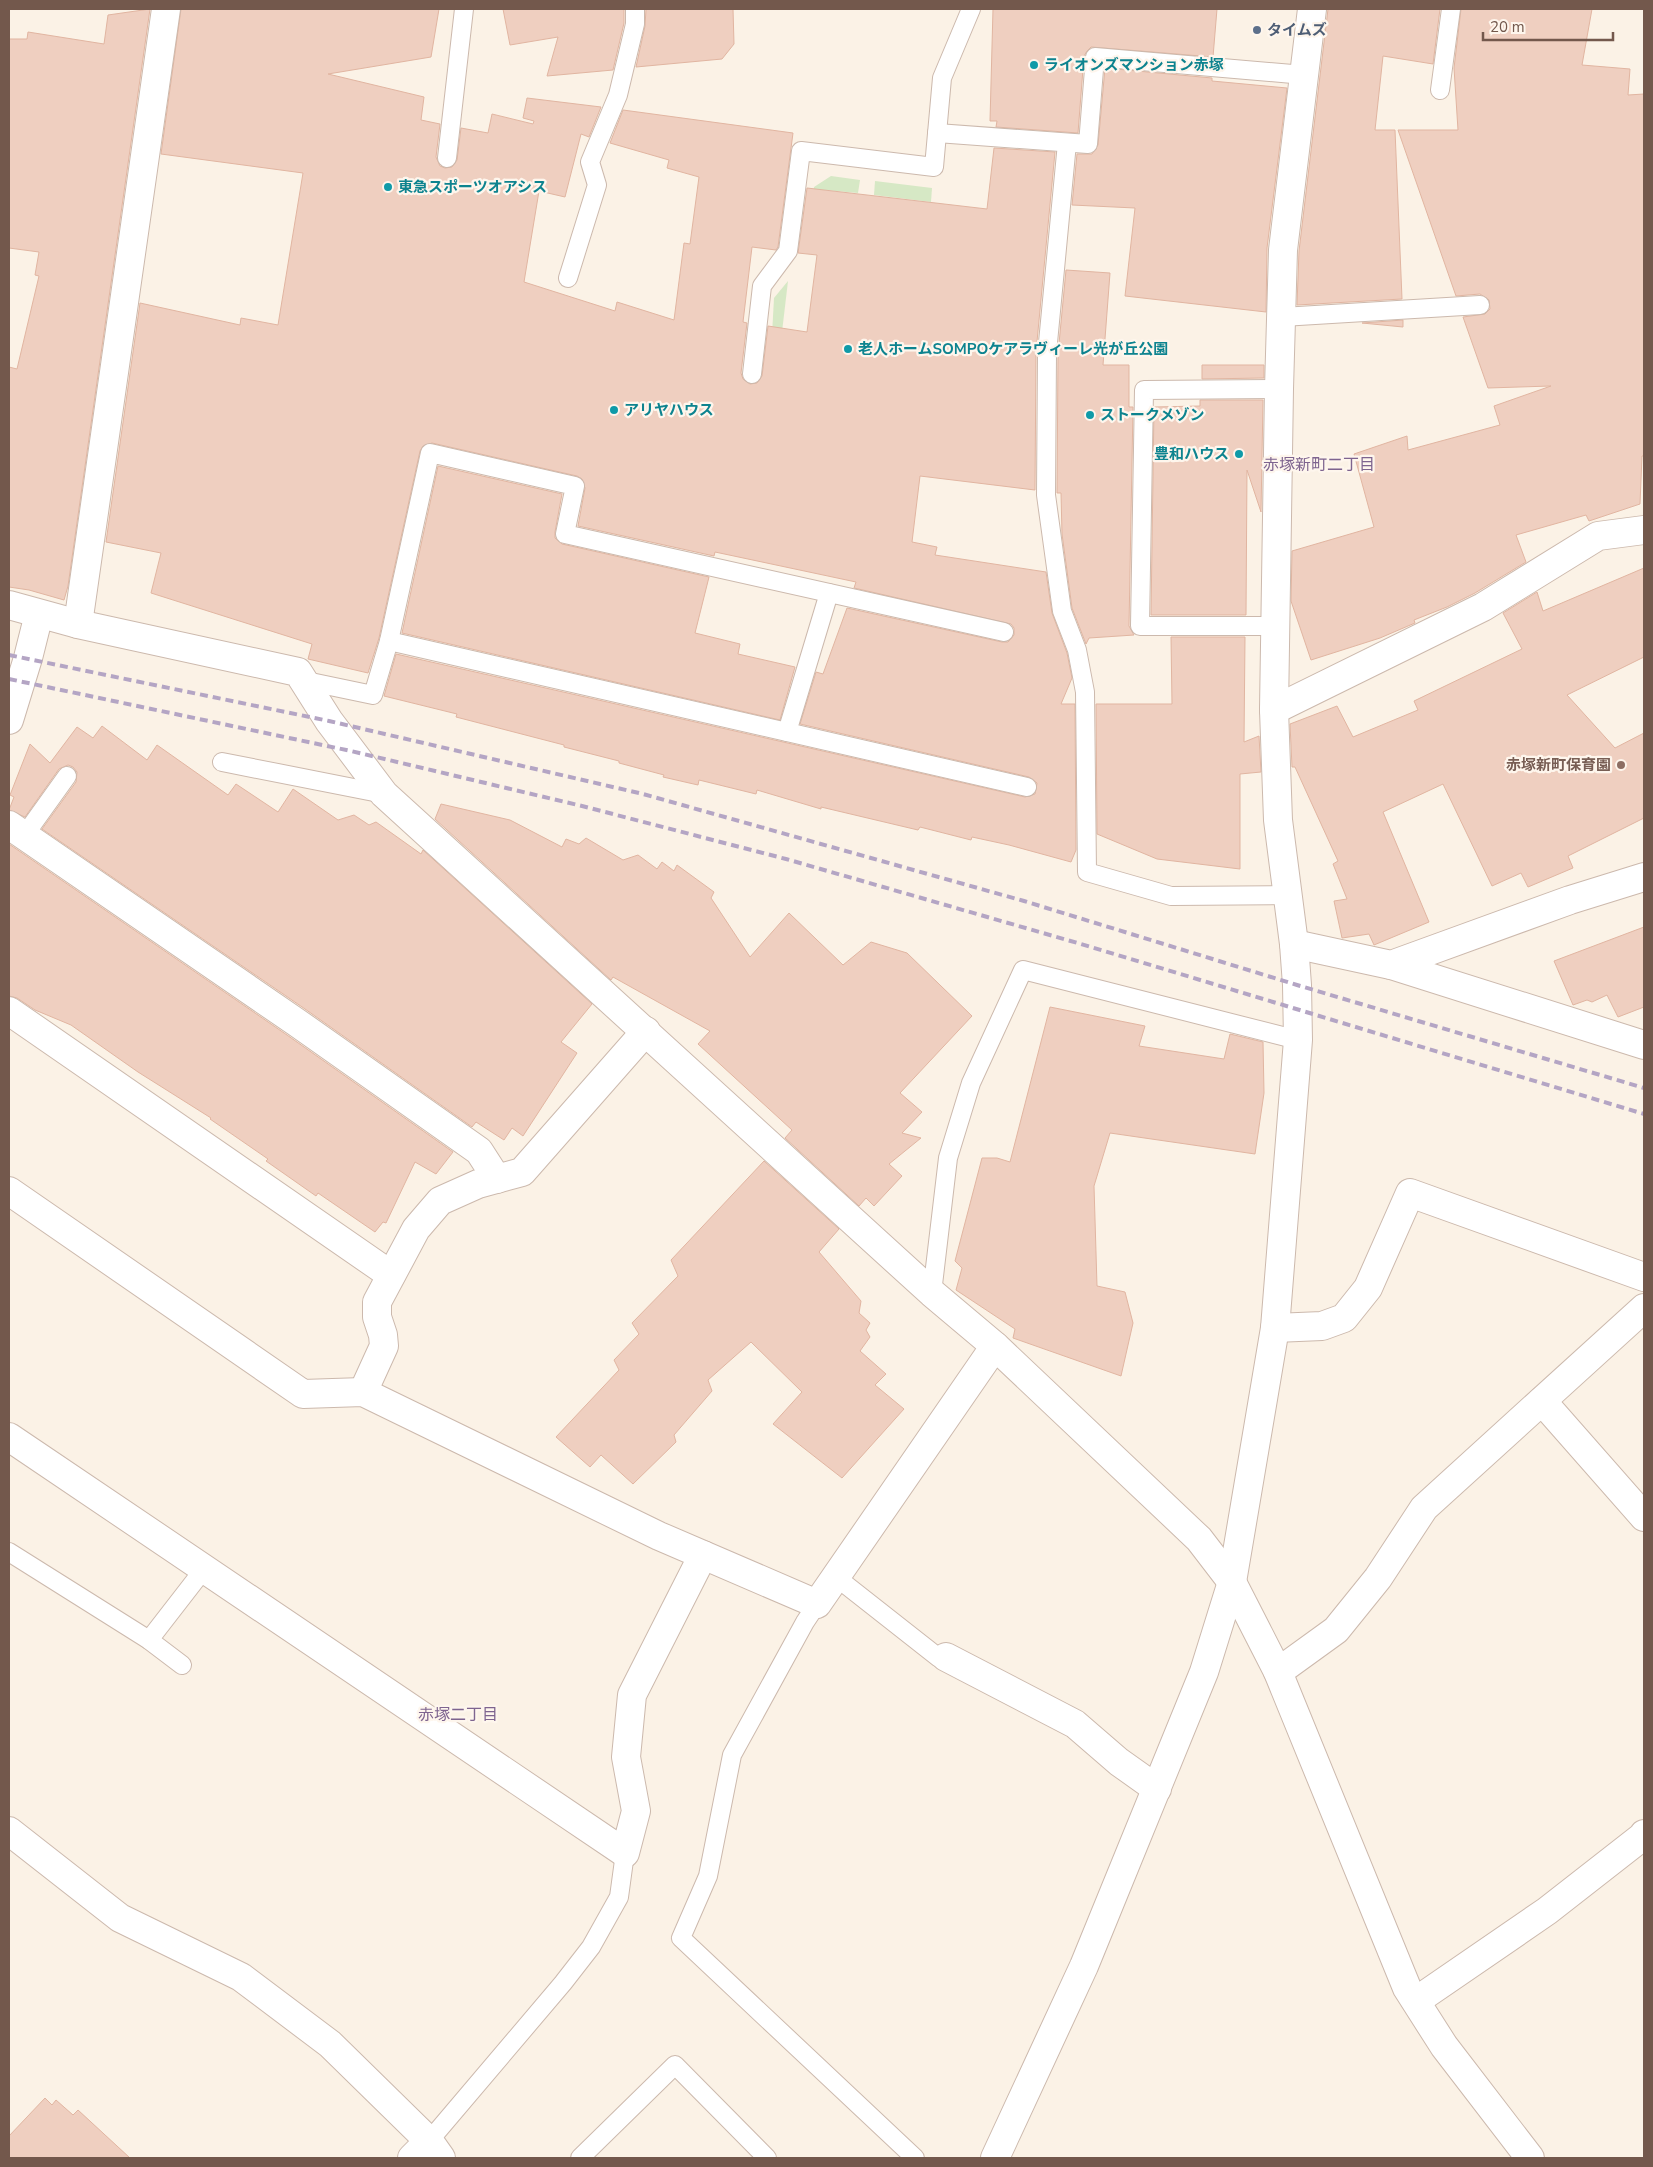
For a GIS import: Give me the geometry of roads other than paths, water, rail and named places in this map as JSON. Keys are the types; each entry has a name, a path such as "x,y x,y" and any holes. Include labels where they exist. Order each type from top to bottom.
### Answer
{"street":[{"path":"78,624 166,9"},
{"path":"995,2158 1084,1966 1204,1672 1232,1582 1275,1328 1298,1040 1294,944 1278,820 1274,710 1279,389 1283,250 1312,9"},
{"path":"1274,710 1483,607 1598,536 1644,530"},
{"path":"9,605 78,624 298,672 306,681 329,721 384,794 932,1293 995,1346 1199,1539 1232,1582 1278,1672 1407,1988 1444,2046 1530,2158"},
{"path":"9,720 39,614"},
{"path":"17,830 296,1022 479,1151 497,1179"},
{"path":"1391,965 1570,900 1644,877"},
{"path":"1294,944 1391,965 1644,1045"},
{"path":"9,1011 392,1275"},
{"path":"363,1392 384,1346 377,1317 377,1302 416,1229 440,1201 478,1184 522,1172 646,1031"},
{"path":"9,1191 303,1394 363,1392 659,1536 817,1604 995,1346"},
{"path":"1275,1328 1322,1326 1344,1318 1368,1288 1410,1193 1644,1277"},
{"path":"1278,1672 1336,1630 1378,1578 1424,1508 1644,1308"},
{"path":"1542,1401 1644,1517"},
{"path":"9,1438 625,1853 636,1811 626,1757 632,1695 703,1555"},
{"path":"946,1657 1075,1724 1119,1762 1157,1789"},
{"path":"9,1831 120,1918 240,1977 330,2044 427,2153"},
{"path":"1416,2001 1547,1911 1644,1834"}],"lane":[{"path":"447,158 464,9"},
{"path":"568,278 597,185 590,162 618,95 635,24 635,9"},
{"path":"752,374 762,286 788,251 800,151 934,167 942,78 972,9"},
{"path":"1440,90 1451,9"},
{"path":"937,133 1088,144 1095,57 1304,75"},
{"path":"1067,143 1047,353 1046,495 1062,611 1077,650 1085,692 1087,872 1171,896 1287,896"},
{"path":"1282,317 1480,305"},
{"path":"1274,626 1140,626 1144,390 1279,389"},
{"path":"306,681 373,695 388,641 430,453 575,486 565,534 1004,632"},
{"path":"788,732 829,593"},
{"path":"388,641 1027,787"},
{"path":"222,762 384,794"},
{"path":"17,830 68,776"},
{"path":"932,1293 948,1158 971,1083 1022,970 1298,1040"},
{"path":"9,1552 149,1640 182,1665"},
{"path":"149,1640 204,1569"},
{"path":"836,1577 939,1658 946,1657"},
{"path":"817,1604 805,1622 732,1756 708,1876 681,1938 915,2158"},
{"path":"427,2153 591,1947 619,1897 625,1853"},
{"path":"580,2158 674,2065 767,2158"}],"railway":[{"path":"9,655 329,721 643,794 1024,901 1297,985 1644,1088"},
{"path":"9,679 351,751 582,806 786,859 1081,944 1644,1114"}],"place":[{"name":"タイムズ","path":"1257,30"},
{"name":"ライオンズマンション赤塚","path":"1034,65"},
{"name":"東急スポーツオアシス","path":"388,187"},
{"name":"老人ホームSOMPOケアラヴィーレ光が丘公園","path":"848,349"},
{"name":"アリヤハウス","path":"614,410"},
{"name":"ストークメゾン","path":"1090,415"},
{"name":"豊和ハウス","path":"1239,454"},
{"name":"赤塚新町保育園","path":"1621,765"}],"district":[{"name":"赤塚新町二丁目","path":"1319,465"},
{"name":"赤塚二丁目","path":"458,1715"}]}
